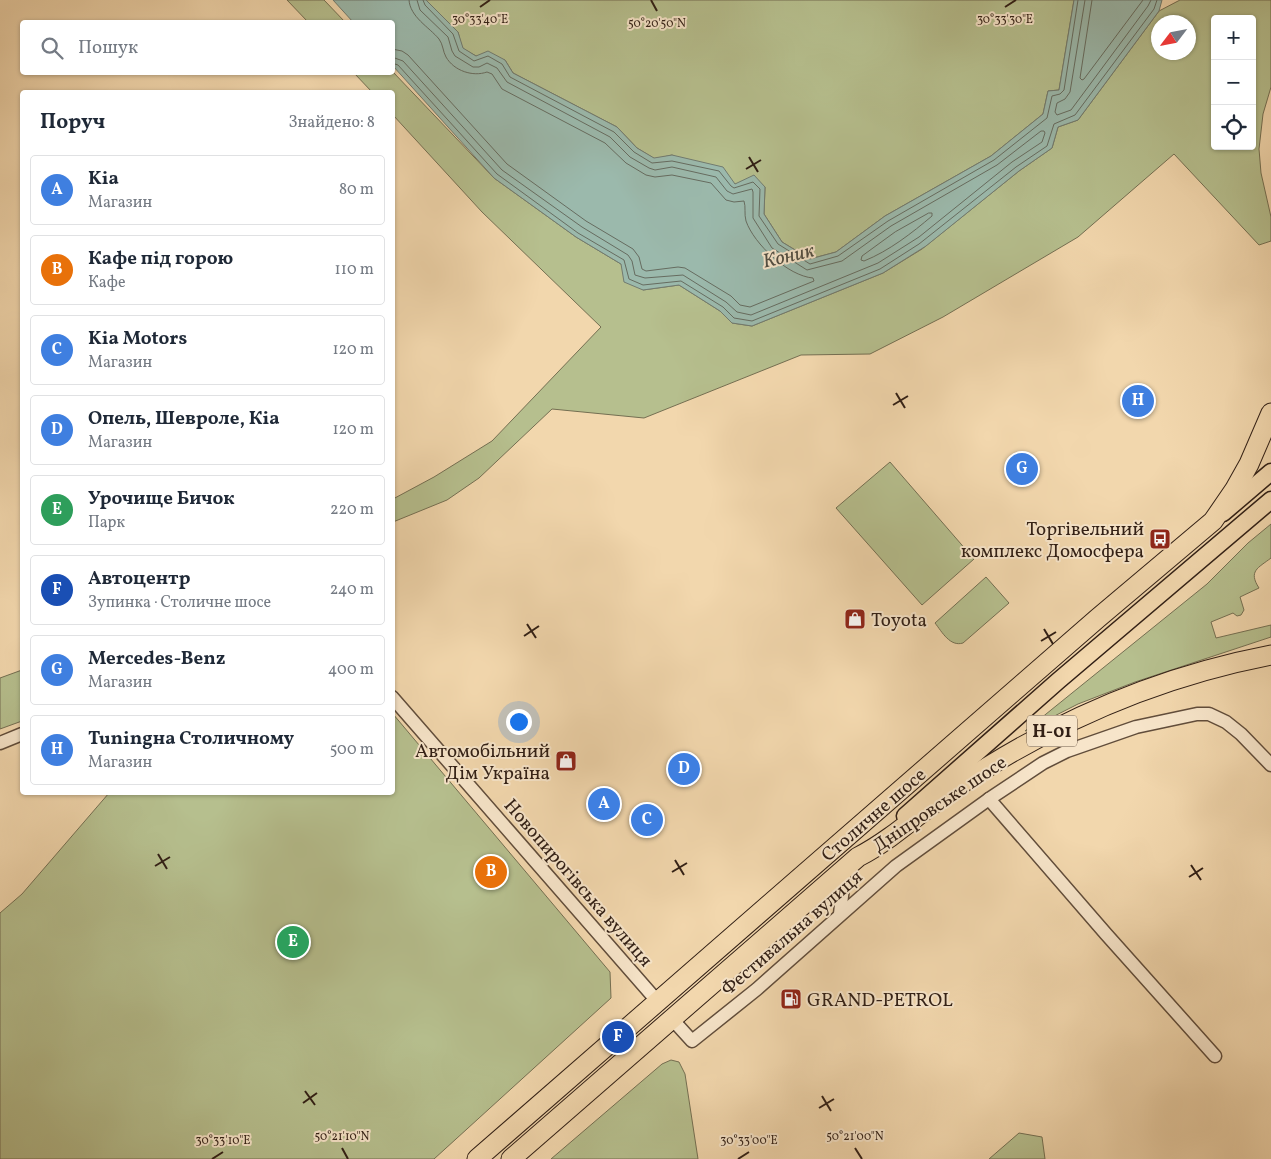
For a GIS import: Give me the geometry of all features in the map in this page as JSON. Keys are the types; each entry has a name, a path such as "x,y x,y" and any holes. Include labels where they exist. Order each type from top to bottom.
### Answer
{"highway":[{"path":"1212,522 1236,489 1271,413"},
{"name":"Столичне шосе","path":"477,1159 1098,618 1212,522"},
{"name":"Дніпровське шосе","path":"852,863 893,836 942,797 989,766 1047,733 1104,706 1158,686 1227,665 1271,655"},
{"name":"Столичне шосе","path":"511,1159 852,863"}],"main road":[{"name":"Столичне шосе","path":"1212,522 1271,472"},
{"name":"Столичне шосе","path":"852,863 1051,687 1271,500"}],"street":[{"name":"Новопирогівська вулиця","path":"395,700 658,1002"},
{"name":"Фестивальна вулиця","path":"672,1019 692,1041 757,989 896,866 1043,762 1067,751 1136,727 1196,714 1209,714 1226,722 1241,734 1271,765"},
{"path":"0,743 20,735"},
{"path":"989,799 1215,1056"},
{"path":"840,914 852,863"}],"green space":[{"path":"287,0 324,0 343,20 306,20"},
{"path":"426,0 1074,0 1059,90 1048,91 1043,114 991,156 885,216 836,252 810,259 782,242 764,214 765,187 735,184 672,155 655,159 637,148 617,127 513,73 505,60 476,56 462,48 458,32"},
{"path":"1180,0 1271,0 1271,87 1263,114 1259,149 1261,173 1271,217 1271,241 1259,245 1174,154 1078,237 943,317 870,354 801,355 644,418 552,409 479,478 447,500 395,521 395,498 434,477 492,441 601,327 482,212 395,117 395,90 370,90 356,75 395,74 494,178 576,237 621,264 643,290 679,285 720,311 732,323 752,326 883,273 922,249 1019,171 1052,148 1058,127 1078,120 1151,22 1151,60 1196,60 1196,15 1156,15 1159,11"},
{"path":"890,462 974,559 922,605 836,508"},
{"path":"1271,524 1271,558 1256,570 1254,578 1259,588 1240,597 1244,610 1241,615 1237,616 1233,613 1211,622 1216,638 1271,625 1271,637 1135,682 1078,704 1025,731 1207,584 1248,543"},
{"path":"986,577 1009,603 963,643 958,644 950,641 935,623"},
{"path":"20,671 20,722 0,729 0,678"},
{"path":"395,716 610,972 611,998 434,1159 0,1159 0,913 22,894 107,795 395,795"},
{"path":"671,1060 679,1062 685,1074 698,1159 551,1159 662,1064"},
{"path":"1019,1133 1042,1137 1045,1159 989,1159"}],"water":[{"name":"Коник","path":"333,0 426,0 458,32 463,48 476,56 488,51 505,60 513,73 617,127 637,148 654,158 672,155 723,167 735,184 754,175 765,187 764,214 782,242 810,259 836,252 885,216 991,156 1043,114 1048,91 1059,90 1074,0 1162,0 1159,11 1156,15 1151,15 1151,22 1078,120 1058,127 1052,148 1019,171 926,246 883,273 752,326 732,323 720,311 679,285 643,290 624,282 621,264 576,237 494,178 395,68 395,20 351,20"}],"place":[{"name":"Tuningна Столичному","path":"1138,401"},
{"name":"Mercedes-Benz","path":"1022,469"},
{"name":"Торгівельний комплекс Домосфера","path":"1160,539"},
{"name":"Toyota","path":"855,619"},
{"name":"Автомобільний Дім Україна","path":"566,761"},
{"name":"Опель, Шевроле, Кіа","path":"684,769"},
{"name":"Kia","path":"604,804"},
{"name":"Kia Motors","path":"647,820"},
{"name":"Кафе під горою","path":"491,872"},
{"name":"Урочище Бичок","path":"293,942"},
{"name":"GRAND-PETROL","path":"791,999"},
{"name":"Автоцентр","path":"618,1037"}]}
